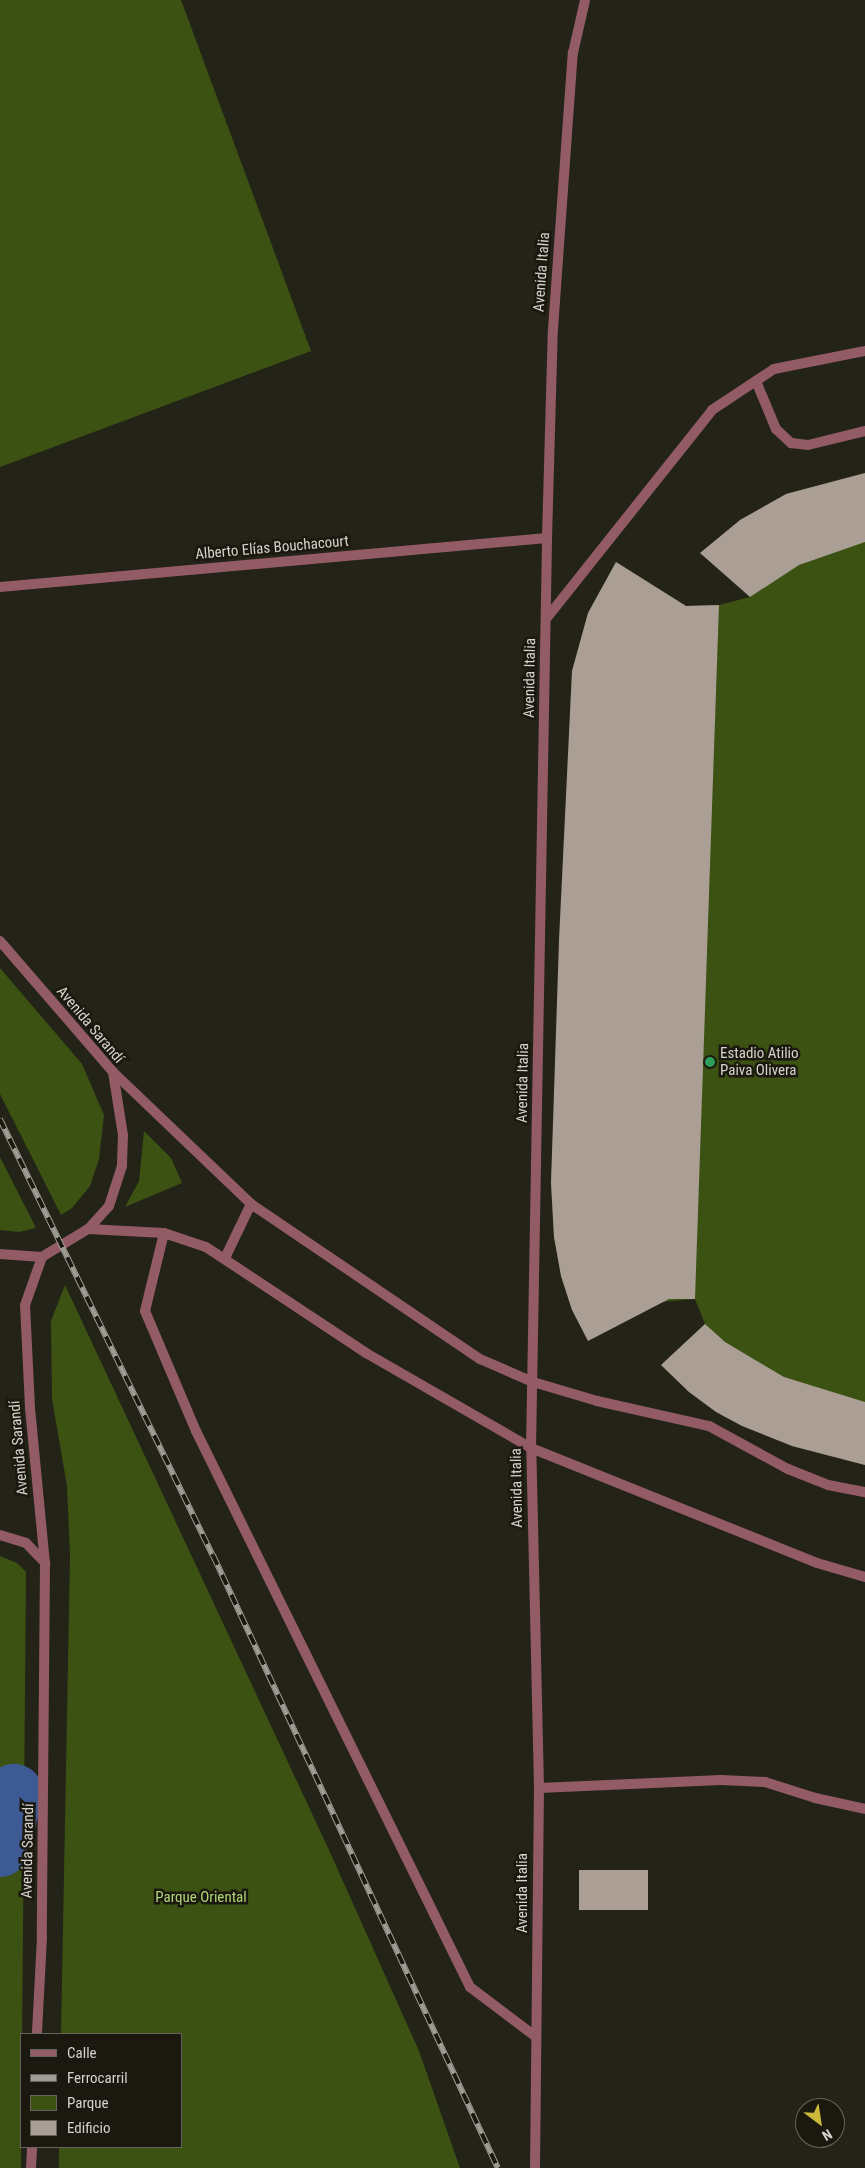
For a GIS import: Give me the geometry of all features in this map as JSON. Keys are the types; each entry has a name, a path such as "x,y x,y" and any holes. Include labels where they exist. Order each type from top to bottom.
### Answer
{"street":[{"name":"Avenida Italia","path":"535,2168 539,1788 532,1448 547,538 553,329 573,53 585,0"},
{"path":"546,619 712,410 774,369 865,351"},
{"path":"756,381 776,429 791,443 808,445 865,431"},
{"name":"Alberto Elías Bouchacourt","path":"0,587 547,538"},
{"name":"Avenida Sarandí","path":"0,941 113,1072 123,1135 122,1166 108,1206 88,1229 42,1257 25,1305 30,1408 45,1563 42,1937 37,2033"},
{"path":"113,1072 251,1204 480,1359 533,1382 597,1401 709,1426 788,1468 828,1485 865,1492"},
{"path":"225,1258 251,1204"},
{"path":"88,1229 164,1233 206,1247 366,1353 532,1448 781,1549 865,1577"},
{"path":"164,1233 145,1311 196,1431 470,1987 536,2037"},
{"path":"0,1254 42,1257"},
{"path":"0,1535 26,1543 45,1563"},
{"path":"539,1788 721,1780 765,1782 865,1809"},
{"path":"31,2168 32,2148"}],"green space":[{"path":"0,0 181,0 311,351 0,467"},
{"name":"Estadio Atilio Paiva Olivera","path":"865,473 865,1465 792,1446 689,1392 661,1365 705,1324 695,1299 572,1310 561,1276 554,1237 551,1183 572,671 588,613 616,562 686,606 719,605 750,597 786,494"},
{"path":"0,968 82,1064 104,1115 99,1159 90,1186 72,1208 61,1215 0,1094"},
{"path":"144,1131 171,1158 182,1183 125,1207 139,1181"},
{"path":"0,1157 36,1228 19,1232 0,1230"},
{"name":"Parque Oriental","path":"65,1285 329,1850 419,2051 460,2168 59,2168 59,2148 182,2148 182,2033 61,2033 70,1555 67,1486 52,1399 51,1321"},
{"path":"0,1556 17,1563 26,1572 22,2033 20,2033 21,2168 0,2168"}],"building":[{"path":"865,473 865,542 799,565 750,597 700,553 740,520 786,494"},
{"path":"616,562 686,606 719,605 695,1299 669,1299 588,1341 572,1310 561,1276 554,1237 551,1183 559,940 572,671 588,613"},
{"path":"705,1324 725,1342 784,1377 865,1402 865,1465 792,1446 742,1426 716,1412 689,1392 661,1365"},
{"path":"579,1870 648,1870 648,1910 579,1910"}],"waterway":[{"path":"0,1848 14,1793"}],"railway":[{"path":"0,1119 213,1555 498,2168"}],"place":[{"name":"Estadio Atilio Paiva Olivera","path":"710,1062"}]}
